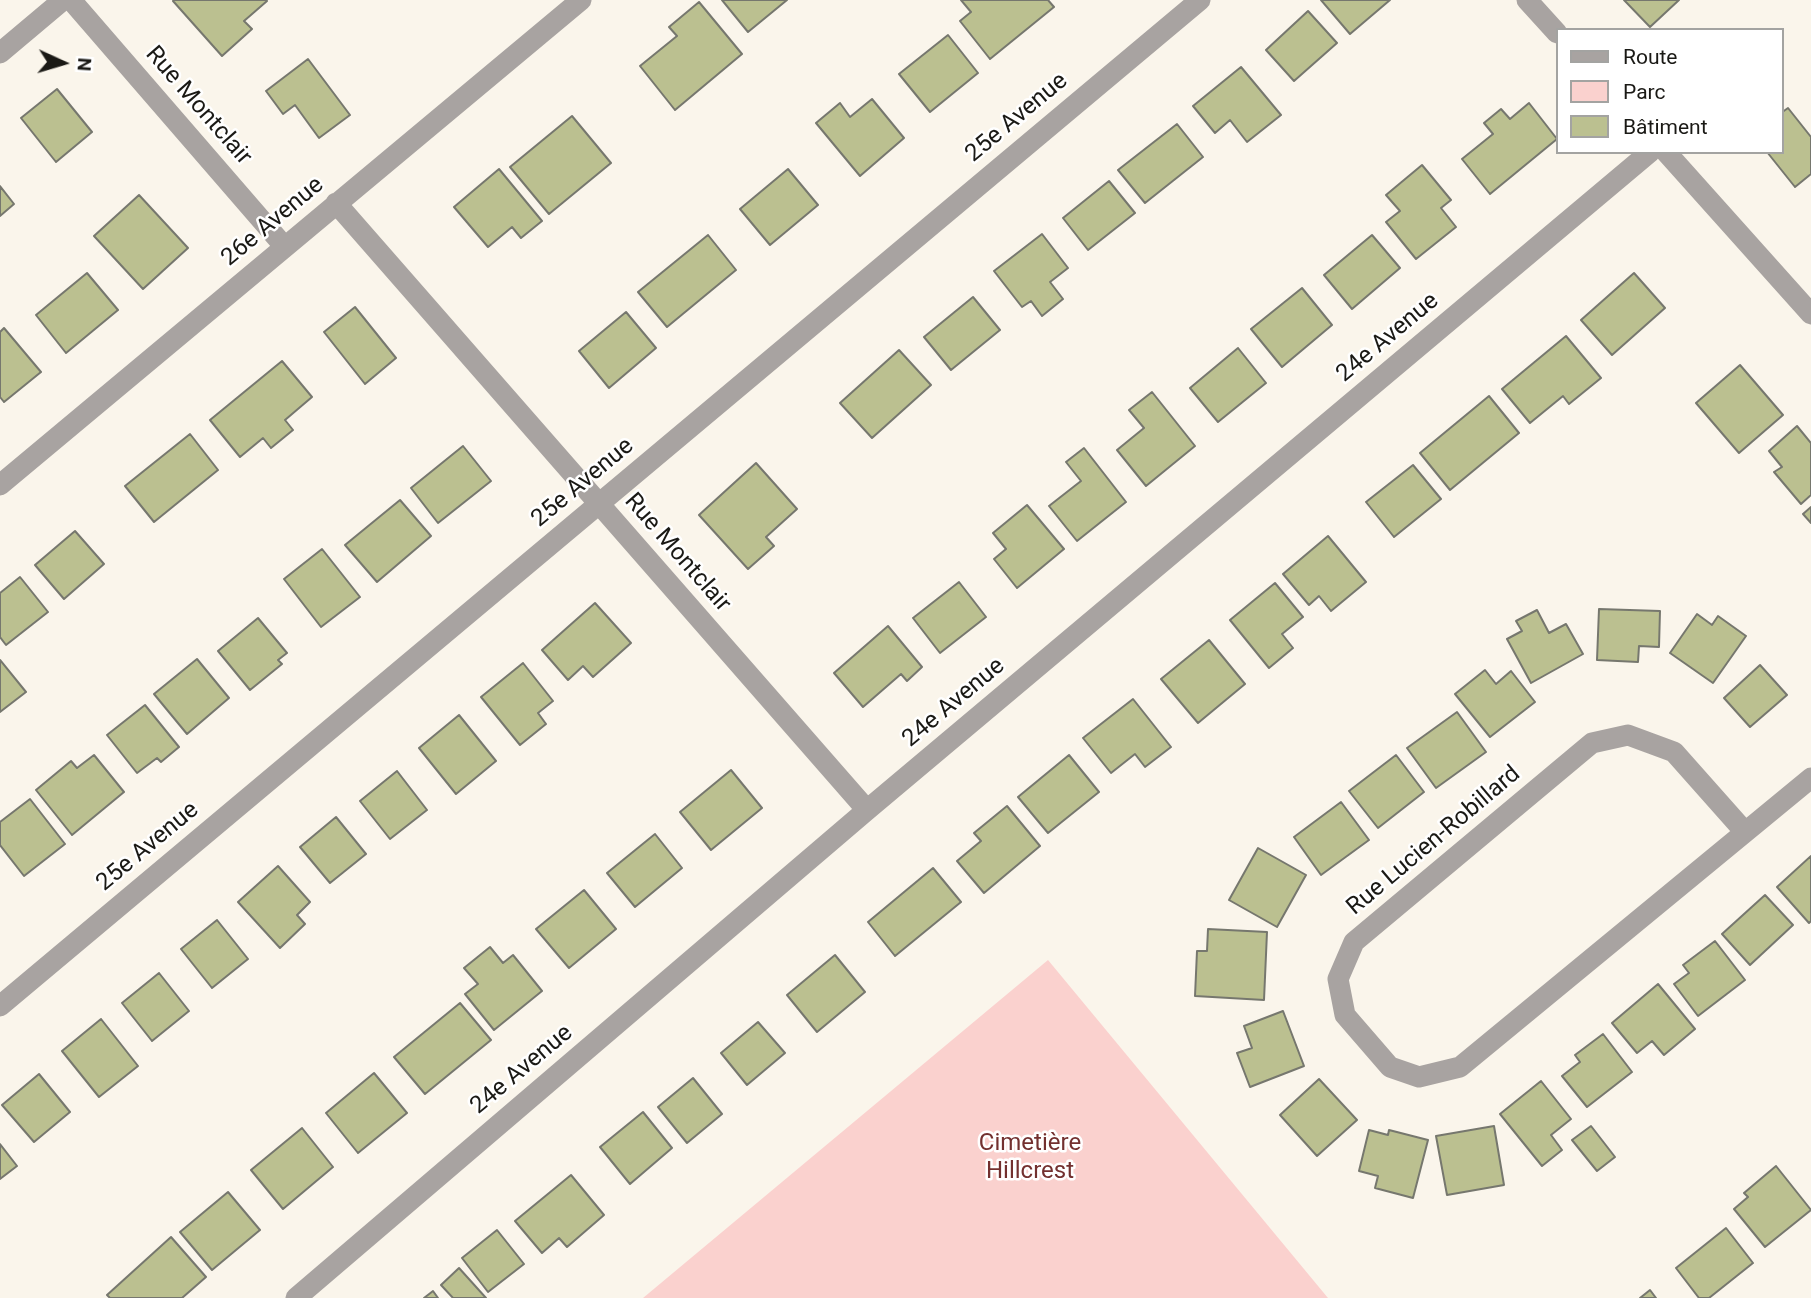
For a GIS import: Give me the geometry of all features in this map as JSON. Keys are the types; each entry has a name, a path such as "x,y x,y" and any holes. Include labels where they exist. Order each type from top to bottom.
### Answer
{"street":[{"path":"0,53 63,0"},
{"name":"Rue Montclair","path":"71,0 284,246"},
{"name":"26e Avenue","path":"0,485 581,0"},
{"name":"25e Avenue","path":"0,1006 1200,0"},
{"path":"1527,0 1556,32"},
{"name":"24e Avenue","path":"296,1298 867,810 1648,154"},
{"path":"1669,154 1811,314"},
{"name":"Rue Montclair","path":"336,203 867,810"},
{"name":"Rue Lucien-Robillard","path":"1745,832 1674,752 1628,735 1591,743 1354,942 1338,979 1345,1015 1390,1067 1419,1077 1460,1067 1811,778"}],"green space":[{"name":"Cimetière Hillcrest","path":"1048,960 1328,1298 643,1298"}],"building":[{"path":"722,0 787,0 748,32"},
{"path":"961,0 1048,0 1054,7 990,59 960,21 971,12"},
{"path":"1321,0 1390,0 1350,34"},
{"path":"1624,0 1679,0 1650,27"},
{"path":"173,1 267,1 244,21 252,29 222,56"},
{"path":"699,2 742,54 675,110 640,66 677,36 669,27"},
{"path":"1308,11 1337,43 1294,81 1266,50"},
{"path":"948,35 978,73 930,112 899,74"},
{"path":"308,59 350,115 319,138 295,105 283,114 266,91"},
{"path":"1241,67 1281,115 1247,142 1230,120 1215,133 1193,106"},
{"path":"57,89 92,132 56,162 21,118"},
{"path":"872,99 904,138 860,176 816,123 840,103 850,117"},
{"path":"1529,103 1556,140 1490,194 1462,159 1493,134 1484,123 1501,109 1510,119"},
{"path":"1788,108 1811,137 1811,174 1795,187 1769,154 1783,154 1783,112"},
{"path":"572,116 611,163 549,214 510,167"},
{"path":"1177,124 1203,157 1145,203 1118,170"},
{"path":"1422,165 1451,200 1441,208 1456,227 1416,259 1386,222 1400,211 1386,195"},
{"path":"499,169 542,221 521,238 512,227 488,247 454,207"},
{"path":"788,169 818,205 770,245 740,209"},
{"path":"1109,181 1135,213 1088,250 1063,218"},
{"path":"0,186 14,204 0,216"},
{"path":"139,195 188,248 143,289 94,236"},
{"path":"1042,234 1068,268 1050,282 1063,299 1042,316 1031,301 1022,307 994,271"},
{"path":"708,235 736,270 667,327 638,292"},
{"path":"1372,235 1400,268 1352,309 1324,275"},
{"path":"87,273 118,310 66,353 36,315"},
{"path":"1634,273 1665,308 1612,355 1581,320"},
{"path":"1302,288 1332,325 1282,367 1251,329"},
{"path":"973,297 1000,330 951,370 924,337"},
{"path":"355,307 396,358 365,384 324,332"},
{"path":"626,312 656,348 609,388 579,351"},
{"path":"4,328 41,372 4,402 0,397 0,332"},
{"path":"1566,336 1601,378 1569,404 1563,396 1530,423 1502,389"},
{"path":"1238,348 1266,383 1218,422 1190,388"},
{"path":"899,350 931,385 872,438 840,403"},
{"path":"282,361 312,397 285,420 293,430 271,448 263,438 240,457 210,420"},
{"path":"1740,365 1783,415 1739,453 1696,403"},
{"path":"1152,392 1195,446 1146,486 1117,450 1144,428 1129,410"},
{"path":"1489,396 1519,433 1450,490 1420,453"},
{"path":"1797,426 1811,443 1811,495 1801,504 1774,472 1782,467 1769,451"},
{"path":"190,434 218,470 154,522 125,486"},
{"path":"463,446 491,481 438,523 411,488"},
{"path":"1084,448 1126,502 1077,541 1049,506 1081,481 1066,462"},
{"path":"756,463 797,509 766,537 774,546 748,569 699,515"},
{"path":"1413,465 1441,499 1394,537 1366,502"},
{"path":"400,500 431,536 377,582 345,545"},
{"path":"1027,505 1064,549 1017,588 994,559 1006,549 993,533"},
{"path":"1811,507 1811,523 1803,514"},
{"path":"75,531 104,564 64,599 35,565"},
{"path":"1328,536 1366,582 1331,611 1319,596 1309,605 1283,574"},
{"path":"322,549 360,597 321,627 284,579"},
{"path":"20,577 48,612 6,645 0,637 0,593"},
{"path":"959,582 986,617 940,653 913,618"},
{"path":"1275,583 1303,617 1282,634 1293,648 1269,668 1230,620"},
{"path":"595,603 631,643 593,677 583,666 568,680 542,650"},
{"path":"1599,609 1660,611 1659,647 1639,646 1638,662 1597,660"},
{"path":"1537,610 1549,633 1566,624 1583,654 1531,683 1507,639 1522,631 1516,621"},
{"path":"1697,614 1712,625 1718,616 1746,636 1713,683 1670,653"},
{"path":"258,618 287,653 278,660 282,664 250,690 218,651"},
{"path":"888,626 922,667 907,681 901,674 863,707 834,673"},
{"path":"1209,640 1245,684 1198,723 1161,679"},
{"path":"197,659 229,698 187,734 154,694"},
{"path":"0,660 26,692 0,712"},
{"path":"523,663 553,701 538,713 546,724 520,745 481,697"},
{"path":"1760,665 1787,695 1750,727 1724,698"},
{"path":"1485,670 1496,684 1511,671 1535,702 1490,737 1455,694"},
{"path":"1133,699 1171,747 1145,767 1135,754 1111,773 1083,738"},
{"path":"145,705 179,747 161,762 157,758 137,773 107,735"},
{"path":"1457,712 1486,752 1436,788 1407,748"},
{"path":"459,715 496,761 456,794 419,748"},
{"path":"94,755 124,792 72,835 36,790 71,761 77,768"},
{"path":"1069,755 1099,792 1048,833 1018,797"},
{"path":"1396,755 1424,792 1378,828 1349,791"},
{"path":"731,770 762,808 711,850 680,812"},
{"path":"397,771 427,810 390,839 360,801"},
{"path":"30,799 65,844 24,876 0,845 0,822"},
{"path":"1341,802 1369,840 1321,875 1294,837"},
{"path":"1007,806 1040,846 984,893 957,861 981,841 974,833"},
{"path":"336,817 366,854 330,883 300,847"},
{"path":"655,834 682,868 635,907 607,873"},
{"path":"1258,848 1306,875 1277,927 1229,900"},
{"path":"1811,856 1811,921 1809,923 1777,887"},
{"path":"278,866 310,902 297,915 305,924 280,948 238,902"},
{"path":"933,868 961,902 895,956 868,922"},
{"path":"584,890 616,929 569,968 536,929"},
{"path":"1765,895 1793,925 1750,965 1722,934"},
{"path":"217,920 248,959 212,988 181,949"},
{"path":"1208,929 1267,932 1264,1000 1195,996 1197,951 1207,951"},
{"path":"1715,941 1745,980 1698,1016 1674,984 1689,973 1683,965"},
{"path":"490,947 503,963 513,955 542,991 494,1030 465,994 478,984 464,968"},
{"path":"835,955 865,992 817,1032 787,995"},
{"path":"159,973 189,1011 152,1041 122,1003"},
{"path":"1658,984 1695,1029 1664,1055 1652,1041 1637,1053 1612,1023"},
{"path":"460,1003 491,1040 425,1094 394,1057"},
{"path":"1283,1011 1304,1066 1250,1087 1237,1053 1252,1048 1244,1026"},
{"path":"101,1019 138,1066 99,1097 62,1051"},
{"path":"758,1022 785,1053 747,1085 721,1053"},
{"path":"1603,1034 1632,1072 1587,1107 1562,1076 1580,1062 1575,1055"},
{"path":"374,1073 407,1113 358,1153 326,1113"},
{"path":"39,1074 70,1112 34,1142 2,1105"},
{"path":"693,1078 722,1114 687,1143 658,1107"},
{"path":"1319,1079 1357,1120 1317,1156 1280,1115"},
{"path":"1541,1081 1571,1119 1551,1135 1562,1150 1542,1166 1500,1114"},
{"path":"643,1112 672,1148 630,1184 600,1147"},
{"path":"1494,1126 1504,1185 1447,1195 1436,1136"},
{"path":"1591,1126 1615,1157 1597,1171 1572,1140"},
{"path":"302,1128 333,1167 283,1209 251,1170"},
{"path":"1369,1130 1388,1135 1389,1130 1428,1140 1413,1198 1375,1188 1378,1176 1359,1171"},
{"path":"0,1144 17,1166 0,1179"},
{"path":"1776,1166 1811,1210 1765,1247 1734,1209 1748,1197 1744,1193"},
{"path":"571,1175 604,1215 567,1247 559,1238 542,1253 515,1221"},
{"path":"228,1192 260,1230 212,1270 180,1232"},
{"path":"1726,1228 1753,1263 1709,1298 1699,1298 1676,1268"},
{"path":"497,1230 524,1264 488,1292 462,1258"},
{"path":"171,1237 206,1277 182,1298 110,1298 107,1295"},
{"path":"459,1268 486,1298 453,1298 441,1285"},
{"path":"1650,1290 1656,1298 1640,1298"},
{"path":"433,1291 438,1298 424,1298"}]}
